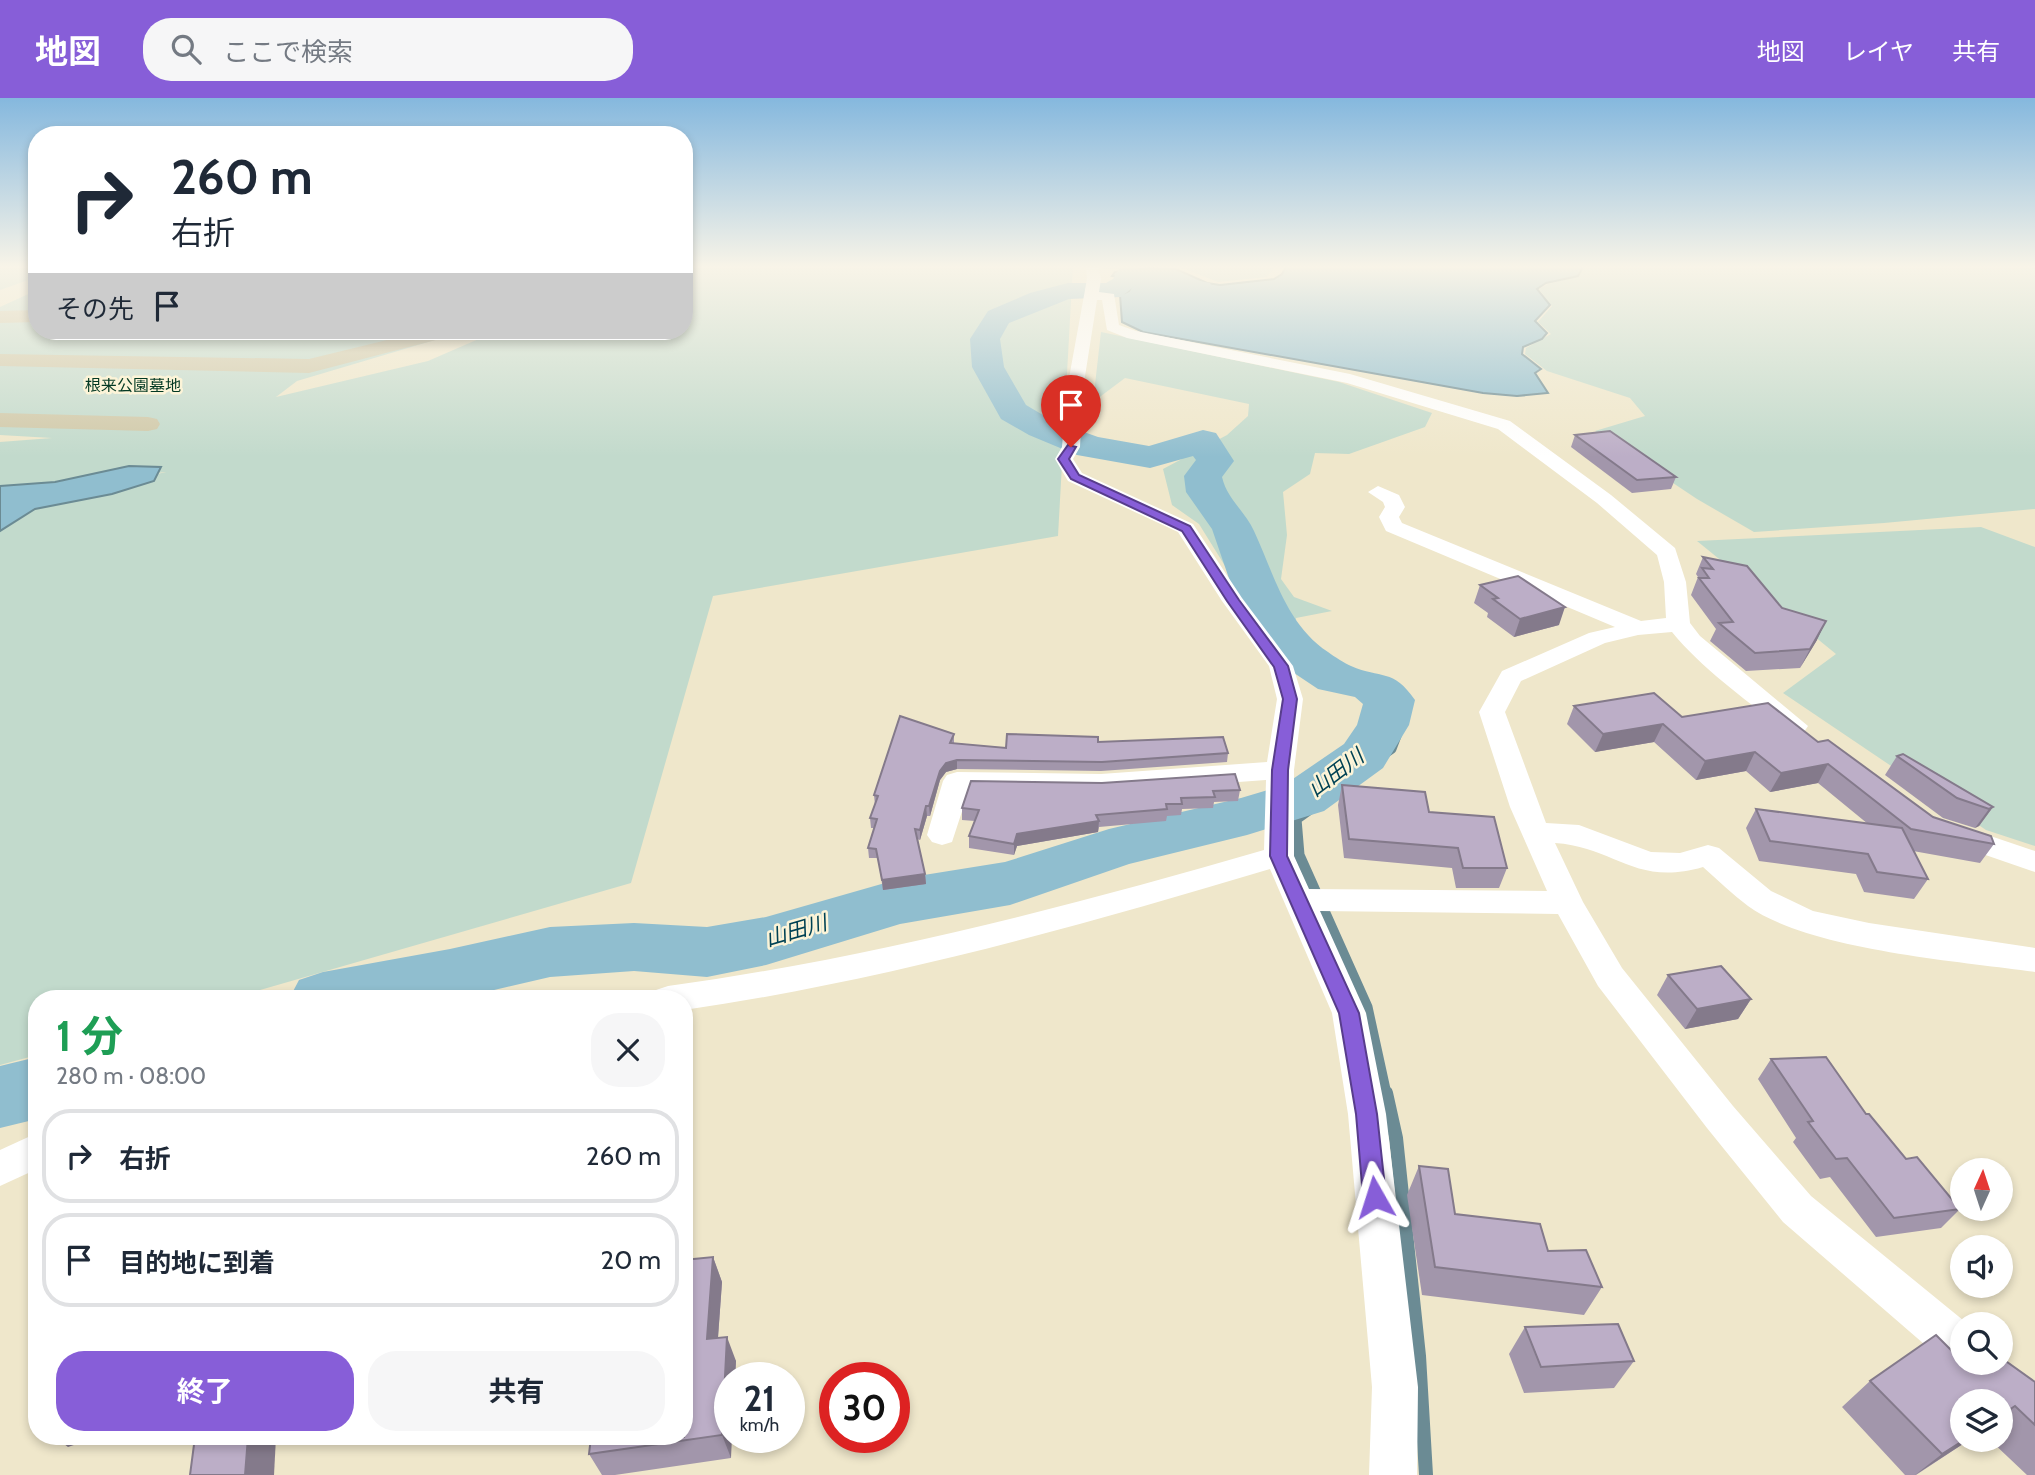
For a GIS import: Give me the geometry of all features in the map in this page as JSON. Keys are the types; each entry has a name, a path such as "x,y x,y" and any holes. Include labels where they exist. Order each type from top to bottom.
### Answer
{"street":[{"path":"1085,329 1075,389 1071,447 1063,459 1075,477 1186,528 1233,601 1281,666 1290,699 1280,770 1279,856 1349,1013 1367,1114 1395,1387 1393,1475"},
{"path":"1118,329 1132,335 1350,379 1504,425 1604,499 1667,553 1675,582 1678,624 1692,641 1725,670 1818,742"},
{"path":"0,360 309,366 412,340"},
{"path":"0,420 148,424"},
{"path":"1377,492 1392,499 1395,507 1389,517 1393,527 1413,538 1464,555 1638,628"},
{"path":"1678,624 1638,628 1597,638 1511,676 1492,712 1524,807 1569,903 1610,976 1720,1117 1797,1209 1950,1337"},
{"path":"942,835 957,781 1101,783 1280,770"},
{"path":"1932,827 2035,862"},
{"path":"1536,832 1579,835 1647,862 1680,863 1708,855 1760,899 1805,921 1869,935 2035,960"},
{"path":"693,996 943,948 1144,896 1279,856"},
{"path":"1297,901 1569,903"},
{"path":"0,1169 28,1155"}],"green space":[{"name":"根来公園墓地","path":"0,329 28,329 28,340 435,340 297,381 276,397 428,361 476,340 693,340 693,329 1069,329 1058,536 713,596 631,883 260,990 28,990 28,1057 0,1065 0,510 166,472 0,490 0,442 52,438 0,435"},
{"path":"1546,329 2035,329 2035,509 1754,532 1697,499 1595,431 1645,416 1630,398 1547,371 1525,354 1526,348 1551,334"},
{"path":"1101,332 1339,382 1432,413 1425,427 1349,454 1315,453 1310,474 1283,492 1287,535 1281,579 1294,597 1332,611 1296,618 1297,633 1274,634 1235,582 1199,524 1172,505 1163,469 1227,435 1248,416 1249,404 1125,378 1093,402"},
{"path":"1981,527 2035,547 2035,846 1986,830 1783,693 1836,654 1697,541"}],"water":[{"path":"1137,329 1543,329 1547,333 1542,339 1523,347 1522,354 1541,369 1535,373 1548,393 1517,396 1483,393"},
{"path":"129,466 161,467 154,481 112,494 35,509 0,531 0,486 55,482"}],"building":[{"path":"1610,431 1676,477 1637,480 1575,435"},
{"path":"1703,557 1747,566 1782,608 1826,621 1810,649 1755,653 1719,623 1733,622 1699,578 1709,578 1702,568 1713,569"},
{"path":"1518,576 1565,607 1520,619 1493,599 1498,598 1480,585"},
{"path":"1654,693 1682,717 1768,703 1818,742 1828,740 1933,817 1991,836 1994,844 1911,829 1828,764 1781,773 1755,752 1705,761 1663,724 1603,734 1574,706"},
{"path":"900,716 954,734 950,743 1006,748 1007,734 1098,737 1098,742 1223,737 1228,753 1102,762 957,760 946,763 940,771 929,806 926,806 920,830 915,829 925,874 882,880 876,849 868,848 877,819 870,818 878,796 874,795"},
{"path":"1903,754 1993,807 1989,809 1957,798 1897,756"},
{"path":"1235,774 1240,790 1213,791 1215,797 1181,798 1182,804 1166,804 1167,809 1096,815 1099,821 1017,834 1014,844 969,836 979,810 962,808 971,781 1102,783"},
{"path":"1342,785 1425,792 1429,812 1494,817 1507,868 1463,868 1458,848 1349,839"},
{"path":"1756,809 1902,828 1928,879 1877,872 1868,854 1770,841"},
{"path":"1721,966 1751,999 1697,1009 1668,975"},
{"path":"1826,1057 1866,1114 1869,1114 1906,1159 1917,1157 1950,1197 1950,1210 1894,1218 1847,1158 1836,1159 1808,1122 1813,1121 1771,1059"},
{"path":"1419,1166 1448,1169 1455,1214 1540,1224 1548,1251 1586,1250 1602,1287 1435,1267"},
{"path":"713,1257 707,1339 727,1337 726,1362 714,1362 714,1436 693,1439 693,1259"},
{"path":"1618,1324 1634,1361 1541,1367 1525,1327"},
{"path":"1936,1335 1950,1349 1950,1375 2013,1375 2013,1366 2035,1382 2035,1425 2015,1406 2013,1407 2013,1389 1950,1389 1950,1449 1942,1454 1870,1381"},
{"path":"194,1445 247,1445 245,1475 190,1475"},
{"path":"590,1445 652,1445 589,1454"}],"waterway":[{"name":"山田川","path":"371,990 550,952 634,947 707,952 766,941 899,902 1010,883 1109,849 1187,828 1247,816 1304,798 1364,756 1383,725 1389,700 1372,686 1336,678 1308,661 1282,632 1256,593 1233,529 1206,492 1203,476 1215,461 1203,441 1150,457 1090,447 1041,428 1013,412 988,367 985,339 991,329"},
{"path":"1321,800 1392,749 1405,715 1386,712"},
{"path":"1324,799 1296,819 1299,855 1367,1007 1386,1094"},
{"name":"山田川","path":"0,1097 28,1090"},
{"path":"1386,1093 1396,1138 1419,1356 1426,1475"}],"route":[{"path":"1071,447 1063,459 1075,477 1186,528 1233,601 1281,666 1290,699 1280,770 1279,856 1349,1013 1367,1114 1375,1197"}]}
